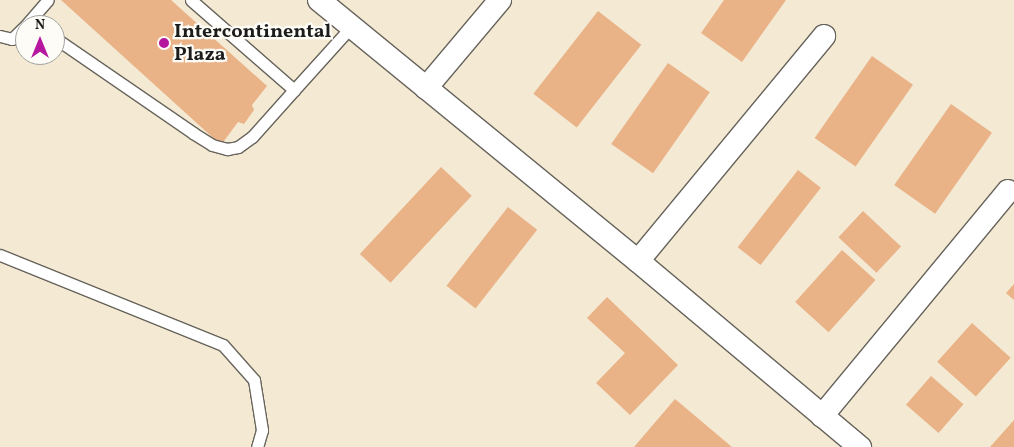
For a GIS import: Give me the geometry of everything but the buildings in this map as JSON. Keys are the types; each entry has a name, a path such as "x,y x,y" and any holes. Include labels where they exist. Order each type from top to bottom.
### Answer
{"street":[{"path":"319,0 638,261 860,447"},
{"path":"426,88 500,0"},
{"path":"638,261 824,36"},
{"path":"822,416 1008,190"}],"lane":[{"path":"36,15 48,0"},
{"path":"191,0 294,90"},
{"path":"65,45 193,133 227,150 238,147 252,137 351,27"},
{"path":"0,36 12,39 15,36"},
{"path":"0,255 222,345 254,380 262,430 257,447"}],"place":[{"name":"Intercontinental Plaza","path":"164,43"}]}
